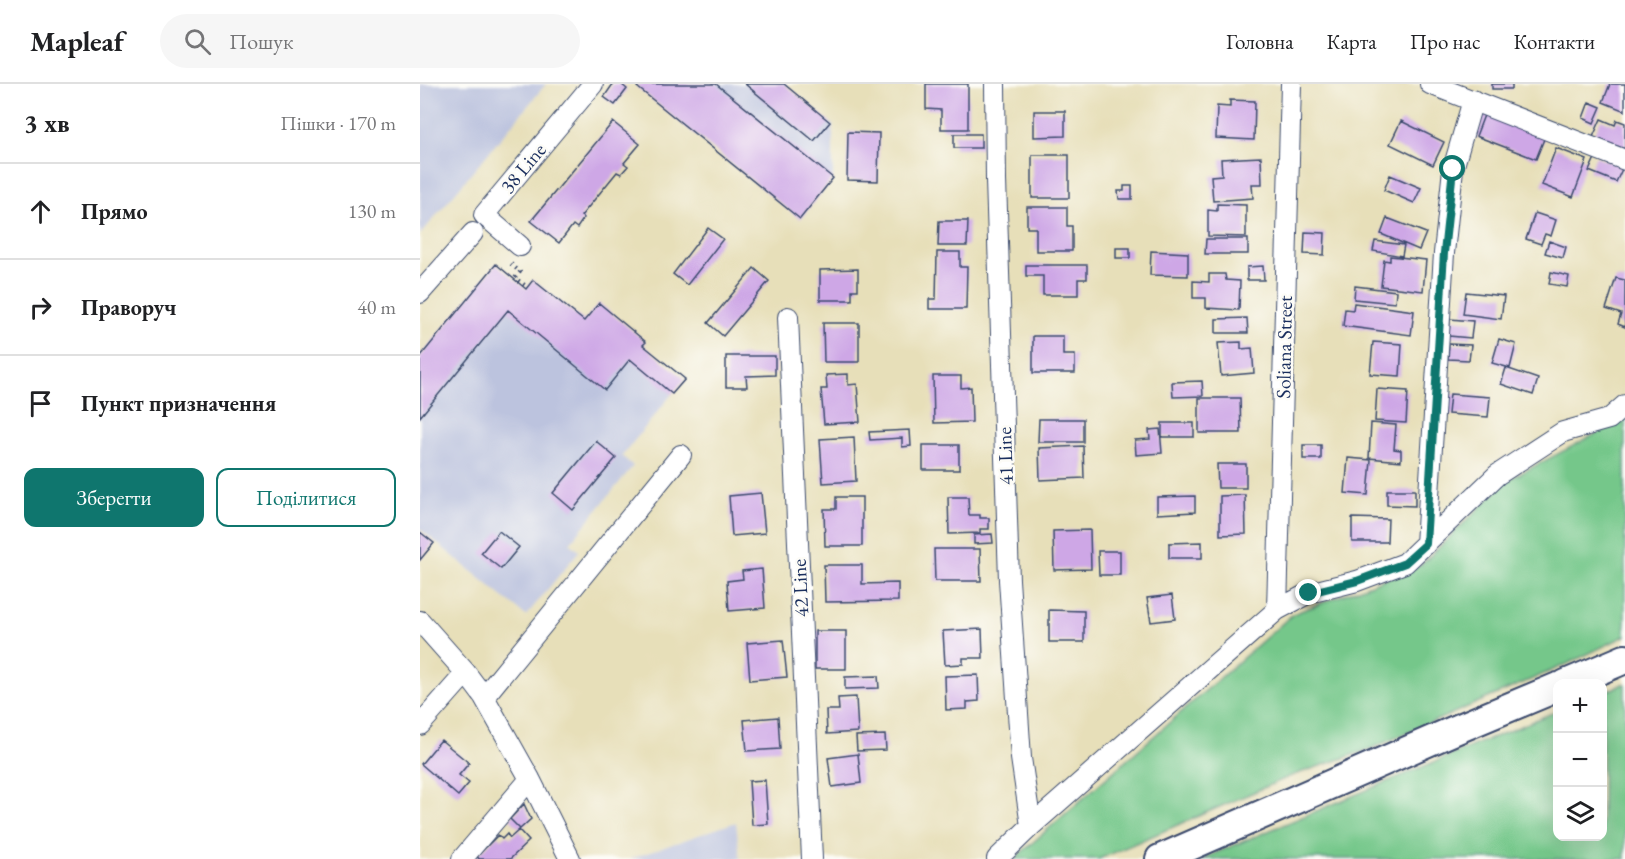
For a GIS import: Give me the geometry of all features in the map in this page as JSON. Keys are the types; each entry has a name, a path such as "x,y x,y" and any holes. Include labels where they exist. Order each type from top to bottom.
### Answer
{"highway":[{"path":"1578,679 1625,659"},
{"path":"1160,859 1553,689"}],"street":[{"name":"38 Line","path":"520,246 483,215 593,84"},
{"name":"41 Line","path":"995,84 1009,580 1021,758 1031,826"},
{"name":"Soliana Street","path":"1277,610 1291,84"},
{"path":"1430,84 1625,160"},
{"path":"1426,544 1445,243 1453,169 1473,100"},
{"path":"420,293 472,233"},
{"name":"42 Line","path":"788,317 812,859"},
{"path":"997,859 1031,826 1277,610 1309,593 1357,581 1405,563 1497,475 1563,432 1609,419 1625,405"},
{"path":"484,697 681,455"},
{"path":"420,621 484,697 530,779 570,859"},
{"path":"420,725 466,673"},
{"path":"462,859 530,779"}],"path":[{"path":"515,278 526,286"}],"shaded area":[{"path":"420,84 546,84 420,235"},
{"path":"640,84 784,84 833,125 833,178 800,219 637,87"},
{"path":"508,310 605,389 630,359 672,394 622,456 633,466 570,543 579,551 526,616 420,529 420,417"},
{"path":"736,822 740,859 630,859"}],"green space":[{"path":"1625,414 1625,636 1567,664 1370,749 1291,776 1099,859 1014,859 1293,614 1421,565 1508,480 1613,425"},
{"path":"1625,683 1625,859 1201,859 1553,713 1553,841 1607,841 1607,691"}],"building":[{"path":"613,84 621,84 627,89 615,105 604,97"},
{"path":"640,84 716,84 833,178 800,219 637,87"},
{"path":"745,84 784,84 830,122 814,141"},
{"path":"926,84 968,84 968,129 941,129 941,110 926,109"},
{"path":"1492,84 1512,84 1512,89 1492,89"},
{"path":"1610,84 1625,84 1625,111 1603,102"},
{"path":"1230,100 1255,101 1254,140 1216,138 1217,106 1230,107"},
{"path":"1589,102 1601,107 1594,123 1583,118"},
{"path":"1486,110 1546,134 1536,159 1476,136"},
{"path":"1034,111 1065,111 1065,136 1034,137"},
{"path":"1601,119 1615,125 1617,120 1625,123 1625,149 1593,137"},
{"path":"1401,121 1444,142 1433,165 1390,144"},
{"path":"613,122 640,144 624,163 628,166 621,174 617,172 581,216 584,218 577,228 573,225 559,243 531,221"},
{"path":"848,132 879,133 878,181 847,180"},
{"path":"954,134 981,134 981,148 954,148"},
{"path":"1556,148 1587,160 1573,197 1542,185"},
{"path":"1032,155 1069,155 1069,198 1032,198"},
{"path":"1596,156 1623,167 1616,182 1589,171"},
{"path":"1261,157 1262,184 1252,184 1253,198 1213,201 1211,176 1222,175 1221,159"},
{"path":"1390,175 1421,188 1414,203 1384,190"},
{"path":"1124,186 1132,186 1132,199 1119,199 1118,191 1124,191"},
{"path":"1217,204 1246,205 1246,237 1208,236 1208,210 1217,211"},
{"path":"1027,207 1067,207 1067,226 1072,226 1072,251 1036,251 1036,228 1027,228"},
{"path":"1535,213 1556,220 1551,236 1545,234 1541,244 1526,239"},
{"path":"1387,218 1426,233 1419,250 1381,234"},
{"path":"939,221 968,221 967,246 938,246"},
{"path":"708,228 723,239 687,285 673,274"},
{"path":"1305,232 1325,233 1324,255 1304,254"},
{"path":"1206,239 1248,239 1248,254 1205,254"},
{"path":"1375,241 1404,245 1402,256 1373,251"},
{"path":"1549,241 1566,247 1563,258 1545,253"},
{"path":"1116,248 1130,248 1130,258 1116,258"},
{"path":"1151,251 1188,253 1188,276 1150,275"},
{"path":"937,252 960,252 960,267 967,267 966,309 929,309 929,299 936,299"},
{"path":"1390,256 1426,260 1423,291 1381,286 1384,260 1390,261"},
{"path":"496,264 526,289 533,280 584,321 599,303 646,342 643,345 685,379 672,394 630,359 605,390 508,310 420,417 420,357"},
{"path":"1026,265 1087,265 1087,279 1078,279 1078,295 1043,295 1043,276 1026,276"},
{"path":"1263,266 1264,280 1247,280 1247,267"},
{"path":"754,268 769,281 723,336 708,323"},
{"path":"858,269 858,290 852,290 852,300 820,300 820,270"},
{"path":"1551,272 1569,276 1567,287 1549,284"},
{"path":"1209,274 1225,274 1226,280 1240,281 1239,310 1206,308 1206,298 1193,298 1193,281 1209,282"},
{"path":"1616,278 1625,280 1625,327 1618,324 1621,314 1606,309"},
{"path":"1355,286 1396,291 1395,303 1354,299"},
{"path":"1466,292 1504,296 1501,319 1463,314"},
{"path":"1354,303 1414,311 1411,335 1343,326 1345,309 1353,310"},
{"path":"1247,318 1248,333 1216,333 1216,319"},
{"path":"1450,319 1473,321 1471,338 1449,336"},
{"path":"823,323 859,323 859,362 824,362"},
{"path":"1033,336 1063,336 1063,355 1075,355 1075,373 1033,373"},
{"path":"1499,339 1516,344 1510,368 1492,363"},
{"path":"1241,342 1241,349 1252,348 1254,373 1221,376 1218,343"},
{"path":"1373,342 1402,344 1400,376 1370,374"},
{"path":"1449,344 1471,345 1469,360 1448,359"},
{"path":"726,356 775,356 775,375 746,376 747,387 726,387"},
{"path":"1506,368 1538,379 1533,395 1501,384"},
{"path":"848,374 848,385 857,384 860,422 824,424 821,389 827,389 826,375"},
{"path":"933,376 961,376 961,388 971,387 972,422 934,423"},
{"path":"1202,381 1203,396 1173,397 1172,382"},
{"path":"1377,389 1408,391 1406,423 1375,421"},
{"path":"1450,394 1490,397 1488,417 1448,414"},
{"path":"1199,398 1240,398 1241,433 1199,433"},
{"path":"1039,419 1083,419 1083,442 1038,442"},
{"path":"1162,423 1194,423 1194,437 1162,437"},
{"path":"1371,423 1396,425 1394,449 1401,450 1401,461 1369,458"},
{"path":"1160,429 1162,453 1136,455 1135,440 1150,439 1149,430"},
{"path":"910,430 911,446 902,447 902,438 870,440 869,432"},
{"path":"854,437 856,481 823,483 820,439"},
{"path":"596,441 616,458 573,510 553,493"},
{"path":"923,445 959,445 959,470 923,470"},
{"path":"1303,445 1321,445 1321,459 1303,459"},
{"path":"1083,446 1084,478 1040,480 1039,448"},
{"path":"1348,458 1371,460 1368,495 1345,493"},
{"path":"1217,464 1246,464 1246,488 1218,488"},
{"path":"1387,490 1415,490 1415,506 1387,505"},
{"path":"761,493 765,533 732,536 729,496"},
{"path":"1245,495 1246,534 1220,535 1220,496"},
{"path":"1195,496 1195,512 1157,514 1157,497"},
{"path":"836,497 862,497 862,546 825,546 824,509 836,509"},
{"path":"948,497 968,497 969,515 989,518 989,529 980,529 980,533 949,534"},
{"path":"1352,518 1388,519 1387,542 1352,542"},
{"path":"1090,530 1091,569 1054,570 1053,531"},
{"path":"499,531 519,547 501,569 481,553"},
{"path":"420,532 434,543 420,560"},
{"path":"992,534 993,543 974,544 974,535"},
{"path":"1202,542 1202,558 1169,558 1169,543"},
{"path":"934,549 980,549 981,581 935,581"},
{"path":"1098,551 1120,551 1120,575 1099,575"},
{"path":"824,565 862,565 862,584 898,583 898,601 825,602"},
{"path":"762,569 765,608 729,611 727,581 743,579 742,571"},
{"path":"1172,595 1175,619 1151,622 1147,598"},
{"path":"1049,610 1084,611 1084,642 1049,642"},
{"path":"982,629 983,658 963,658 963,664 945,665 943,631"},
{"path":"815,631 846,631 846,669 815,669"},
{"path":"783,640 787,677 750,680 747,643"},
{"path":"978,675 979,701 967,702 967,709 946,710 945,676"},
{"path":"878,676 879,688 845,689 845,677"},
{"path":"856,697 858,732 827,734 826,710 839,710 838,698"},
{"path":"778,717 780,749 747,751 744,720"},
{"path":"885,735 886,750 857,751 856,736"},
{"path":"441,740 469,763 459,775 469,783 458,796 421,764"},
{"path":"858,754 861,783 832,787 828,758"},
{"path":"765,780 768,824 752,825 749,781"},
{"path":"524,804 531,819 520,829 510,819"},
{"path":"519,830 529,841 510,859 479,859 477,856 498,835 502,839 507,834 510,838"}],"route":[{"path":"1309,593 1357,581 1405,563 1426,544 1444,253 1453,169"}]}
